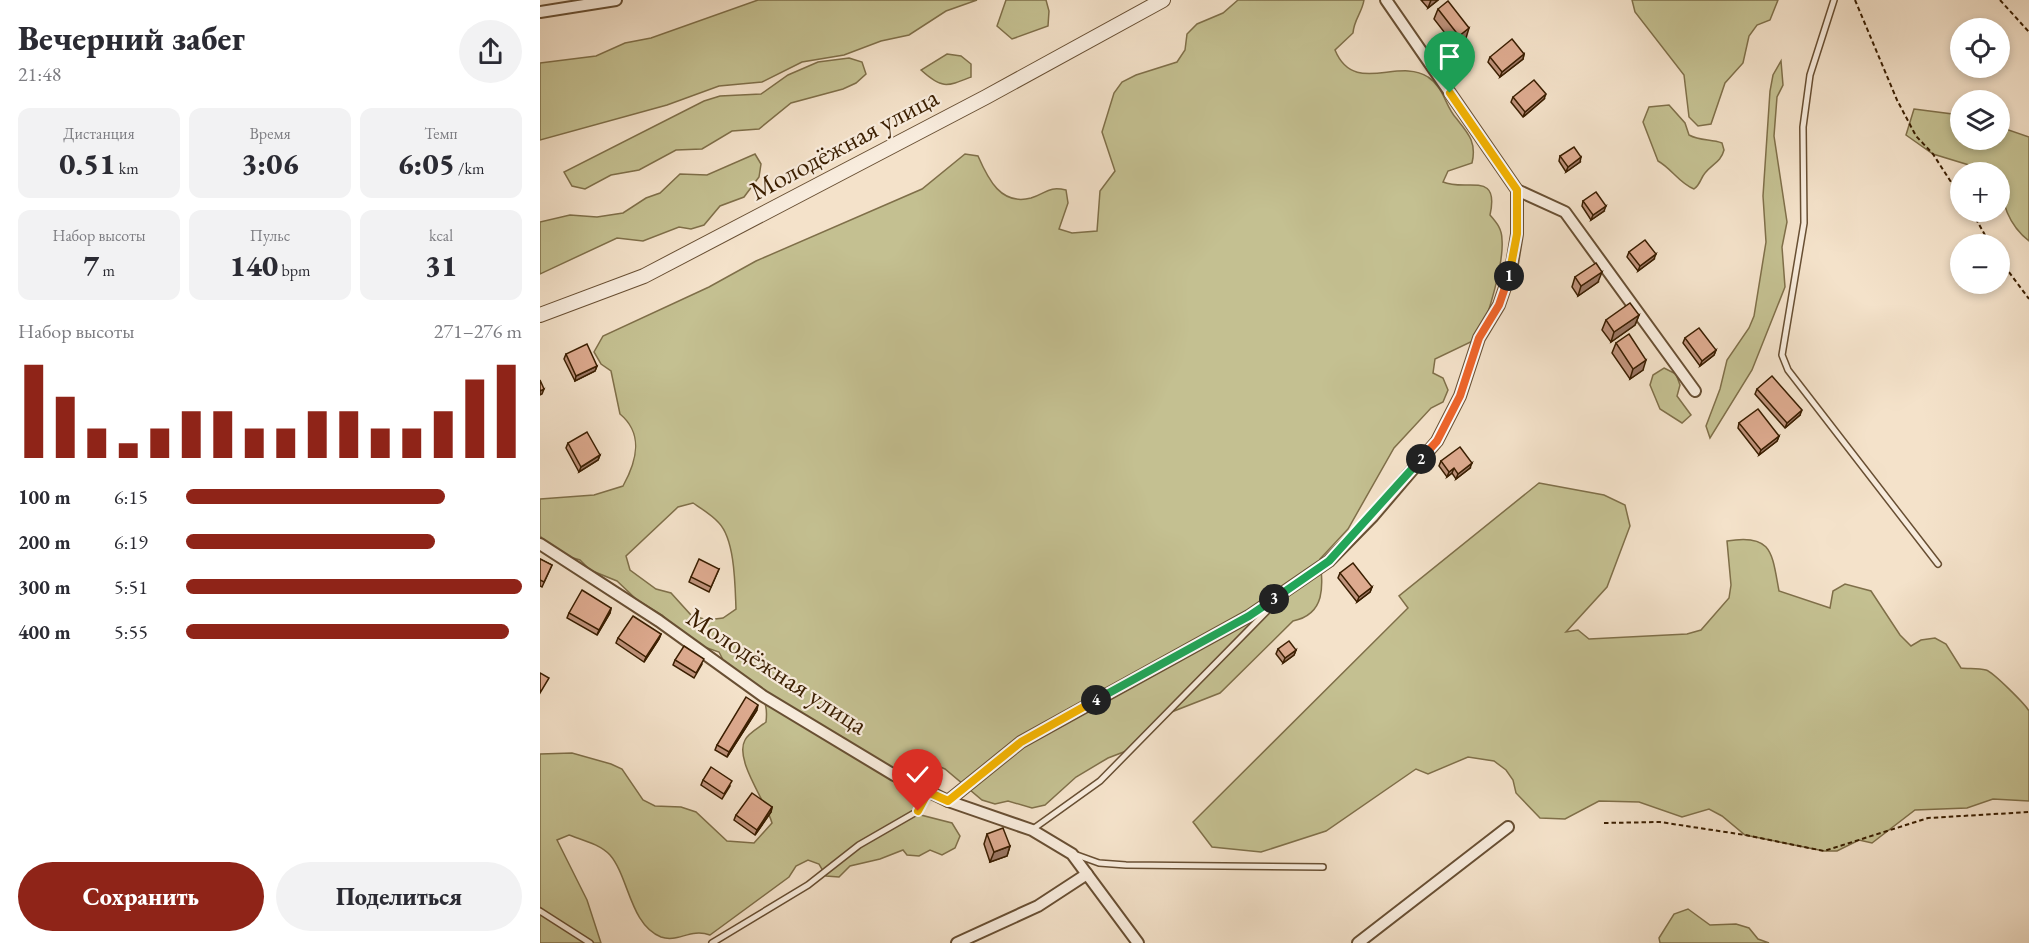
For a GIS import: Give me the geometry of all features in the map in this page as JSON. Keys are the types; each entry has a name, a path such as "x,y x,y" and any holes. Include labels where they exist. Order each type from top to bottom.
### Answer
{"street":[{"path":"540,12 616,0"},
{"name":"Молодёжная улица","path":"540,315 644,276 986,98 1163,0"},
{"path":"1386,0 1517,190 1566,212 1695,391"},
{"path":"948,801 1021,742 1249,616 1329,561 1437,441 1460,396 1479,338 1499,305 1511,270 1517,234 1517,190"},
{"name":"Молодёжная улица","path":"540,544 659,621 763,696 928,792 1032,830 1072,854"},
{"path":"1358,943 1508,827"},
{"path":"1072,854 1138,943"},
{"path":"957,943 1038,906 1087,874"}],"lane":[{"path":"1834,0 1810,75 1803,128 1804,223 1782,356 1788,370 1938,564"},
{"path":"1032,830 1100,781 1291,587"},
{"path":"712,943 808,885 859,845 918,811 928,792"},
{"path":"1072,854 1099,863 1126,865 1323,867"},
{"path":"540,911 590,943"}],"path":[{"path":"1855,0 1897,100 1916,136 1933,154 1950,180"},
{"path":"2000,0 2029,32"},
{"path":"2010,273 2029,299"},
{"path":"1604,823 1660,822 1745,835 1824,851 1928,818 2029,812"}],"shaded area":[{"path":"758,0 977,0 946,11 909,35 881,41 844,55 802,62 762,82 719,86 667,105 540,140 540,63 596,56 625,43 651,38"},
{"path":"1006,0 1046,0 1049,11 1048,26 1012,39 997,26"},
{"path":"1238,0 1364,0 1353,33 1335,50 1343,64 1353,71 1365,73 1416,72 1428,77 1438,86 1452,113 1468,133 1473,149 1472,163 1448,171 1443,182 1486,187 1492,201 1490,215 1499,226 1502,236 1498,275 1479,338 1435,359 1433,373 1443,378 1448,390 1443,402 1431,408 1394,448 1348,529 1320,559 1322,579 1320,598 1312,612 1293,621 1220,693 1169,713 1134,748 1108,758 1076,777 1045,805 1032,808 1008,801 995,804 982,800 945,769 931,763 918,762 912,800 917,814 952,823 960,836 955,848 942,855 930,850 919,856 907,855 903,850 880,859 850,866 839,877 826,876 819,864 808,860 796,866 789,877 710,935 696,933 667,938 651,931 636,912 622,875 606,851 569,835 557,840 587,900 601,943 540,943 540,754 572,753 622,769 643,800 655,806 681,807 696,812 727,841 754,843 772,823 747,769 743,748 749,735 766,722 765,703 762,698 733,677 719,652 693,643 662,615 637,600 617,581 590,570 580,560 556,553 540,536 540,499 594,495 623,486 635,458 633,430 620,414 611,371 601,364 594,352 603,336 709,287 756,261 922,189 965,154 978,156 991,182 1011,198 1031,198 1051,189 1066,190 1068,203 1059,229 1072,233 1097,231 1100,191 1115,171 1102,132 1114,93 1122,82 1136,75 1177,62 1185,50 1187,34 1197,24 1223,13","holes":["693,503 719,523 731,551 736,609 723,618 707,620 691,615 671,593 656,589 630,570 626,556 678,507"]},
{"path":"1632,0 1778,0 1770,20 1757,25 1749,36 1743,63 1725,83 1711,124 1698,126 1689,117 1684,75 1635,12"},
{"path":"947,54 961,56 971,64 971,77 956,83 944,84 934,81 921,70"},
{"path":"849,58 862,62 866,74 856,83 843,89 791,103 759,129 732,131 702,149 676,150 639,170 611,175 585,189 572,186 564,172 704,101 720,96 761,94 788,75 818,62"},
{"path":"1781,61 1783,85 1777,97 1774,136 1787,222 1782,247 1785,287 1752,370 1710,438 1706,426 1720,389 1727,360 1749,328 1754,316 1766,242 1763,196 1770,91 1773,75"},
{"path":"1669,105 1685,123 1689,135 1722,143 1724,150 1721,157 1705,173 1694,189 1684,184 1658,161 1643,122 1649,107"},
{"path":"1914,109 1950,114 1950,150 2010,150 2010,130 2029,137 2029,241 2010,219 2010,162 1959,162 1933,154 1906,135"},
{"path":"755,154 761,164 759,177 744,197 720,206 704,225 691,229 679,227 643,241 617,238 540,274 540,222 570,215 597,217 623,213 646,198 660,193 680,174 707,175"},
{"path":"1664,368 1676,374 1680,385 1677,396 1691,415 1682,423 1660,409 1650,385 1653,375"},
{"path":"1539,483 1604,495 1625,505 1630,526 1607,587 1566,632 1578,630 1589,639 1687,634 1701,630 1729,598 1731,585 1727,541 1754,540 1768,549 1772,557 1779,591 1830,608 1833,591 1845,584 1871,591 1900,635 1911,646 1921,640 1935,638 1946,644 1961,668 1986,670 2009,689 2029,711 2029,801 1993,799 1967,808 1915,810 1872,843 1859,840 1837,851 1824,851 1745,835 1722,816 1709,809 1682,817 1639,802 1599,801 1565,819 1540,818 1516,793 1513,780 1506,770 1494,761 1468,757 1428,774 1416,769 1326,831 1261,852 1212,847 1193,822 1408,608 1399,596"},
{"path":"1688,909 1710,925 1736,924 1749,928 1758,939 1769,943 1660,943 1659,938 1674,914"}],"building":[{"path":"1448,1 1469,28 1459,36 1438,9"},
{"path":"1512,39 1524,54 1502,72 1490,57"},
{"path":"1534,80 1546,94 1525,112 1513,97"},
{"path":"1574,147 1581,157 1568,167 1560,156"},
{"path":"1596,192 1606,206 1593,215 1583,201"},
{"path":"1645,240 1656,254 1640,266 1629,252"},
{"path":"1596,263 1602,272 1581,286 1575,277"},
{"path":"1630,303 1639,315 1614,332 1606,320"},
{"path":"1699,328 1716,350 1702,361 1685,338"},
{"path":"1629,334 1646,360 1633,369 1616,343"},
{"path":"587,344 597,366 576,376 566,354"},
{"path":"1772,376 1802,410 1787,423 1757,389"},
{"path":"1758,409 1779,436 1761,450 1739,423"},
{"path":"587,432 600,455 581,467 568,443"},
{"path":"1460,447 1472,463 1458,474 1454,468 1449,472 1441,461"},
{"path":"540,559 552,565 544,582 540,580"},
{"path":"699,559 719,569 711,587 691,577"},
{"path":"1353,563 1372,587 1359,597 1340,573"},
{"path":"582,590 611,608 599,630 569,613"},
{"path":"633,616 661,634 646,657 618,638"},
{"path":"1289,641 1296,650 1285,658 1278,649"},
{"path":"684,646 704,659 696,673 675,660"},
{"path":"540,673 549,678 540,693"},
{"path":"746,697 758,705 729,752 717,745"},
{"path":"711,767 732,781 724,794 703,780"},
{"path":"752,793 772,807 757,830 736,815"},
{"path":"1003,828 1010,846 994,852 987,834"}],"route":[{"path":"918,811 928,792 948,801 1021,742 1249,616 1329,561 1373,516 1437,441 1460,396 1479,338 1499,305 1511,270 1517,234 1517,190 1450,93"}]}
